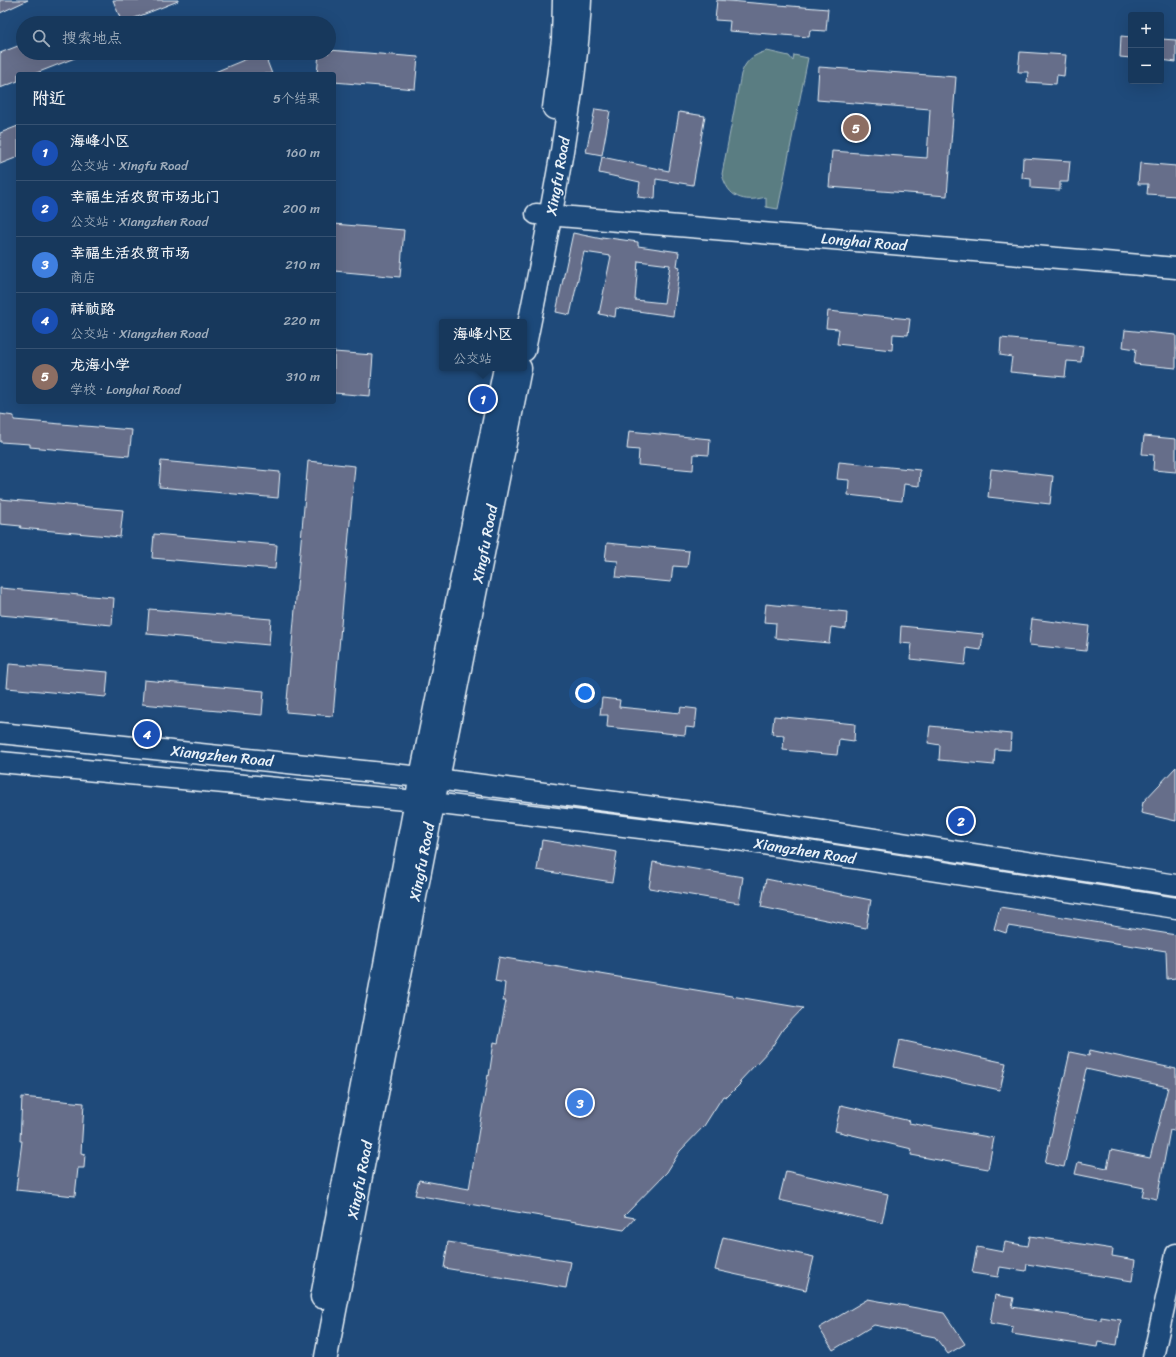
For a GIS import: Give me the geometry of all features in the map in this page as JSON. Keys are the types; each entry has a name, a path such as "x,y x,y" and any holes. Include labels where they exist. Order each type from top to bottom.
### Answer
{"main road":[{"name":"Xingfu Road","path":"527,330 544,215 563,40 564,0"},
{"name":"Xingfu Road","path":"515,319 544,215 579,40 580,0"},
{"name":"Xingfu Road","path":"430,778 504,371"},
{"name":"Xingfu Road","path":"310,1357 430,778 519,371"},
{"name":"Xingfu Road","path":"326,1357 425,802"}],"street":[{"name":"Longhai Road","path":"544,215 1176,268"},
{"name":"Xiangzhen Road","path":"0,733 430,778 739,818 1176,885"},
{"name":"Xiangzhen Road","path":"0,762 425,802 731,839 1176,908"},
{"path":"1153,1357 1176,1254"}],"green space":[{"path":"767,51 789,56 793,61 794,55 808,58 778,209 766,207 766,197 758,199 744,199 738,197 728,189 722,174 741,74 745,65 751,59 758,54"}],"building":[{"path":"0,0 28,0 0,13"},
{"path":"113,0 178,0 140,16 119,16"},
{"path":"717,0 828,9 826,31 810,30 809,37 729,31 730,21 715,20"},
{"path":"1121,36 1128,37 1128,58 1120,57"},
{"path":"1164,39 1176,40 1176,62 1164,60"},
{"path":"16,47 16,60 70,60 39,72 16,72 16,82 0,88 0,53"},
{"path":"336,51 418,57 415,89 336,82 336,72 317,72 318,60 336,60"},
{"path":"1020,52 1066,55 1064,76 1057,75 1056,84 1027,82 1028,72 1018,72"},
{"path":"244,60 267,60 271,72 215,72"},
{"path":"819,67 956,77 947,196 829,187 832,151 927,158 930,109 817,100"},
{"path":"595,109 610,111 602,155 586,152"},
{"path":"679,112 705,116 693,185 656,179 655,199 638,197 640,182 599,173 602,157 669,171"},
{"path":"16,127 16,158 0,164 0,133"},
{"path":"1023,158 1070,161 1068,182 1060,182 1060,190 1031,188 1031,179 1022,178"},
{"path":"1140,163 1176,166 1176,196 1147,194 1148,184 1138,184"},
{"path":"336,224 404,230 400,277 336,271"},
{"path":"573,233 602,239 602,237 638,242 638,246 679,252 677,266 680,267 673,316 616,308 615,317 599,314 611,256 584,252 570,315 556,312","holes":["638,261 670,265 664,303 635,300"]},
{"path":"828,311 910,319 908,335 893,334 892,350 837,344 839,329 826,328"},
{"path":"1125,330 1176,335 1176,368 1134,364 1136,349 1123,347"},
{"path":"1001,338 1083,346 1081,362 1067,361 1065,377 1010,372 1012,357 1000,355"},
{"path":"336,352 373,355 370,396 336,393"},
{"path":"0,414 14,416 14,420 132,430 129,456 30,447 30,444 0,442"},
{"path":"629,431 710,439 709,455 694,454 693,470 638,465 639,450 627,449"},
{"path":"1144,436 1176,439 1176,472 1153,470 1154,455 1142,454"},
{"path":"161,461 280,472 278,498 159,487"},
{"path":"308,461 355,466 333,716 286,712"},
{"path":"839,462 920,470 919,486 904,484 902,501 848,495 849,480 837,479"},
{"path":"991,469 1053,476 1050,504 988,497"},
{"path":"0,499 123,510 120,537 20,528 21,526 0,524"},
{"path":"154,534 277,545 275,569 152,558"},
{"path":"607,543 689,551 687,567 673,566 671,582 616,577 618,561 605,560"},
{"path":"0,588 114,598 112,625 0,615"},
{"path":"766,604 847,612 846,629 831,627 829,643 775,638 776,623 764,622"},
{"path":"149,609 271,619 269,645 147,634"},
{"path":"1032,619 1089,626 1086,651 1029,645"},
{"path":"901,626 983,634 981,650 967,648 965,665 910,659 912,644 900,643"},
{"path":"9,664 108,672 106,697 7,688"},
{"path":"144,680 264,691 262,715 142,704"},
{"path":"602,698 620,700 619,707 680,713 681,707 697,709 695,728 686,727 685,735 607,727 608,715 600,715"},
{"path":"774,716 855,724 854,741 839,739 837,755 783,750 784,735 772,734"},
{"path":"930,726 1011,734 1010,750 995,749 994,765 939,760 940,745 928,743"},
{"path":"1176,767 1176,821 1141,813 1143,802"},
{"path":"542,840 617,852 612,882 537,870"},
{"path":"653,862 743,877 739,903 649,888"},
{"path":"766,879 871,900 866,928 761,907"},
{"path":"1000,907 1176,935 1176,978 1167,979 1166,951 1008,926 1006,933 994,929"},
{"path":"499,957 803,1008 783,1029 771,1048 739,1082 741,1083 727,1097 723,1096 704,1126 680,1151 667,1172 624,1216 635,1218 624,1230 415,1195 419,1180 469,1189 494,1042 498,1043 506,1001 503,1001 505,983 495,981"},
{"path":"900,1040 1006,1063 1000,1090 894,1067"},
{"path":"1090,1050 1176,1069 1176,1123 1174,1131 1170,1130 1157,1199 1142,1196 1144,1188 1075,1174 1078,1162 1107,1168 1111,1150 1150,1158 1168,1087 1086,1069 1064,1167 1045,1163 1070,1052 1089,1056"},
{"path":"22,1097 84,1103 81,1153 85,1154 84,1168 78,1168 75,1196 16,1190 22,1141 20,1141"},
{"path":"841,1105 910,1121 909,1123 994,1138 988,1169 911,1155 912,1149 835,1131"},
{"path":"786,1171 888,1194 882,1223 779,1200"},
{"path":"1030,1236 1113,1249 1112,1256 1135,1260 1132,1281 1027,1264 1026,1271 1000,1267 998,1277 972,1273 977,1247 1003,1252 1005,1242 1028,1246"},
{"path":"723,1237 814,1257 806,1290 715,1270"},
{"path":"448,1242 571,1262 566,1288 444,1268"},
{"path":"995,1295 1014,1298 1012,1307 1101,1320 1101,1317 1121,1320 1117,1345 1098,1342 1097,1347 1012,1334 1013,1327 990,1323"},
{"path":"868,1299 944,1313 965,1344 948,1354 935,1337 874,1325 833,1350 819,1328"}],"place":[{"name":"龙海小学","path":"856,128"},
{"name":"海峰小区","path":"483,399"},
{"name":"祥祯路","path":"147,734"},
{"name":"幸福生活农贸市场北门","path":"961,821"},
{"name":"幸福生活农贸市场","path":"580,1103"}]}
